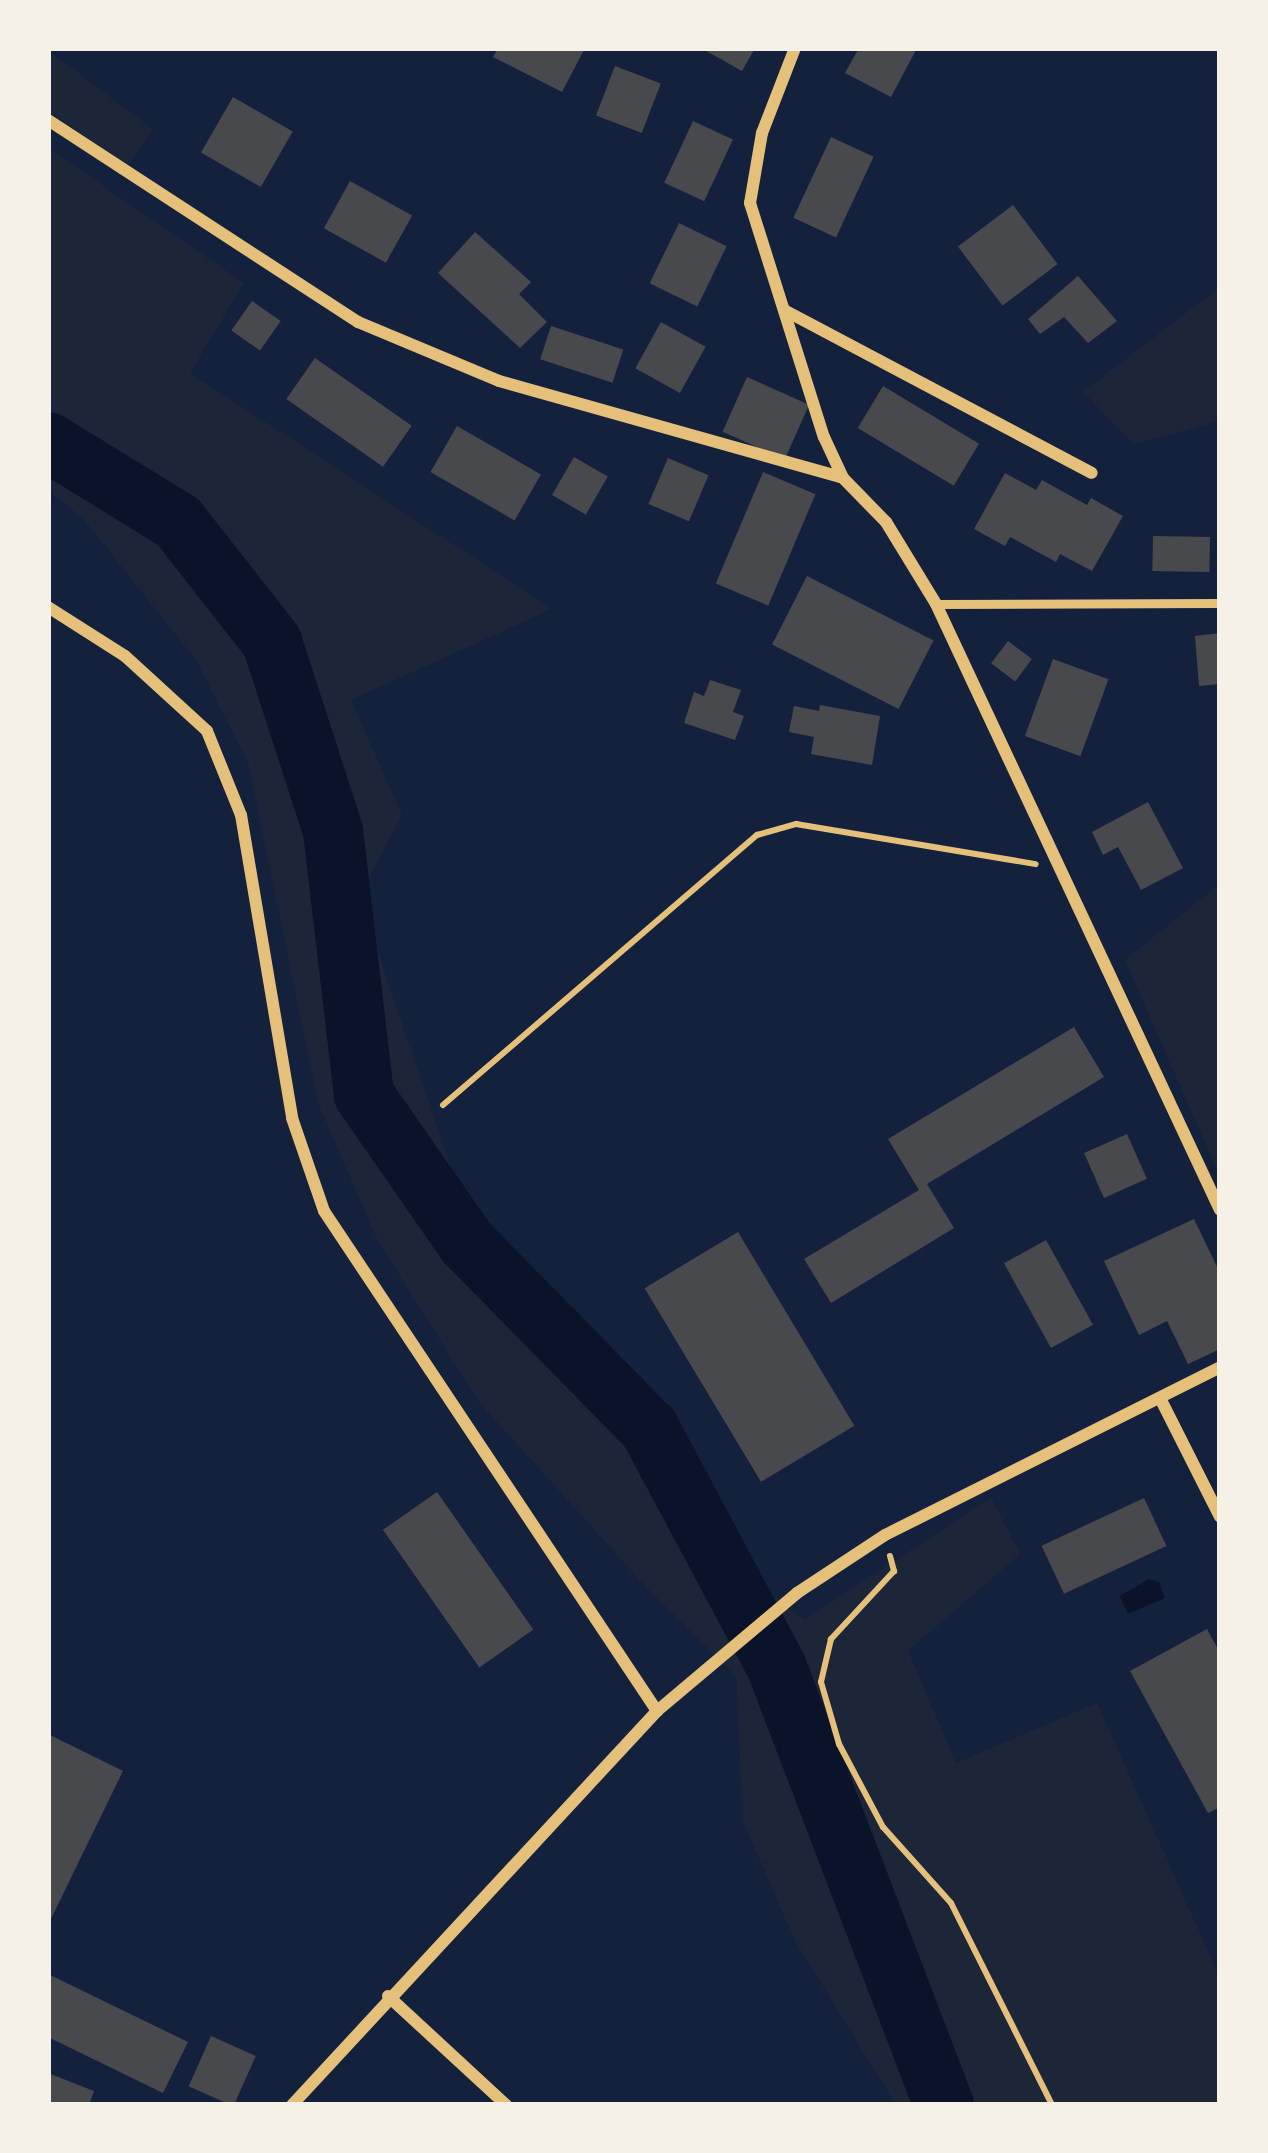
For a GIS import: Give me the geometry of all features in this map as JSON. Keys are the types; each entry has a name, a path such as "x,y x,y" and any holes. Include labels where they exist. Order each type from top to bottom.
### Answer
{"street":[{"path":"796,48 762,133 750,203 843,478 886,522 936,604 1220,1210"},
{"path":"48,120 358,322 499,381 843,478"},
{"path":"783,309 1093,473"},
{"path":"48,607 124,656 207,730 242,815 292,1118 324,1210 657,1711"},
{"path":"292,2105 388,1996 657,1711 797,1593 884,1535 1220,1367"},
{"path":"1160,1398 1220,1517"},
{"path":"388,1996 506,2105"}],"lane":[{"path":"936,604 1220,603"}],"path":[{"path":"443,1106 757,835 796,824 1060,868"},
{"path":"884,1535 894,1570 831,1640 821,1682 839,1744 884,1827 951,1903 1052,2105"}],"shaded area":[{"path":"48,50 153,129 128,166 48,111"},
{"path":"48,148 244,283 190,373 552,609 351,700 402,815 359,896 459,1192 615,1354 674,1440 760,1588 805,1620 991,1497 1020,1554 908,1651 956,1763 1097,1703 1220,1978 1220,2105 896,2105 794,1939 743,1821 736,1676 647,1588 479,1402 378,1241 318,1103 248,762 196,660 82,517 48,491"},
{"path":"1220,287 1220,421 1134,444 1083,392"},
{"path":"1220,884 1220,1177 1125,960"},
{"path":"1149,1579 1159,1582 1165,1598 1128,1614 1120,1596"}],"building":[{"path":"498,48 585,48 562,92 493,57"},
{"path":"701,48 755,48 742,71"},
{"path":"859,48 917,48 891,97 845,73"},
{"path":"615,66 661,84 642,133 596,115"},
{"path":"233,97 293,132 261,187 201,152"},
{"path":"693,121 733,140 704,201 664,183"},
{"path":"831,137 874,157 836,238 793,218"},
{"path":"350,181 412,215 386,263 324,228"},
{"path":"1013,205 1058,264 1002,306 958,247"},
{"path":"679,223 727,246 697,306 650,283"},
{"path":"475,232 531,282 519,294 547,322 520,348 438,273"},
{"path":"1078,276 1117,321 1088,343 1064,317 1040,334 1028,319"},
{"path":"252,301 281,321 260,351 231,330"},
{"path":"661,322 706,347 680,393 635,368"},
{"path":"551,326 623,349 612,383 540,359"},
{"path":"315,358 412,426 383,467 286,399"},
{"path":"747,377 809,405 785,459 723,432"},
{"path":"883,386 979,444 954,486 858,428"},
{"path":"457,426 541,474 515,520 430,472"},
{"path":"574,457 608,476 586,515 552,495"},
{"path":"668,458 709,475 689,521 648,504"},
{"path":"763,472 815,494 768,606 716,583"},
{"path":"1005,473 1036,490 1042,480 1087,505 1091,498 1123,516 1092,571 1060,554 1056,562 1010,537 1005,546 974,529"},
{"path":"1153,536 1210,537 1209,572 1152,571"},
{"path":"807,576 934,640 899,709 772,645"},
{"path":"1220,633 1220,684 1199,686 1195,636"},
{"path":"1008,641 1032,659 1015,681 991,663"},
{"path":"1053,659 1108,679 1080,756 1025,736"},
{"path":"710,680 741,690 733,712 744,716 735,740 684,723 694,692 704,696"},
{"path":"820,705 880,716 872,765 811,754 814,737 789,732 794,706 819,711"},
{"path":"1148,802 1183,868 1141,890 1118,847 1103,855 1092,832"},
{"path":"1074,1027 1104,1077 927,1184 954,1228 831,1303 804,1259 919,1190 888,1139"},
{"path":"1127,1134 1147,1179 1104,1198 1084,1153"},
{"path":"1194,1219 1220,1273 1220,1349 1188,1364 1167,1321 1139,1335 1104,1261"},
{"path":"738,1232 854,1426 761,1482 645,1288"},
{"path":"1046,1240 1093,1325 1051,1348 1004,1263"},
{"path":"437,1492 533,1630 479,1667 383,1530"},
{"path":"1144,1498 1166,1546 1064,1594 1042,1546"},
{"path":"1207,1629 1220,1653 1220,1807 1208,1813 1130,1671"},
{"path":"48,1734 123,1771 48,1925"},
{"path":"48,1974 188,2042 163,2093 48,2037"},
{"path":"211,2036 256,2056 234,2105 189,2086"},
{"path":"48,2073 94,2091 89,2105 48,2105"}],"waterway":[{"path":"48,442 178,522 272,642 333,831 364,1095 466,1242 649,1428 777,1668 944,2105"}]}
